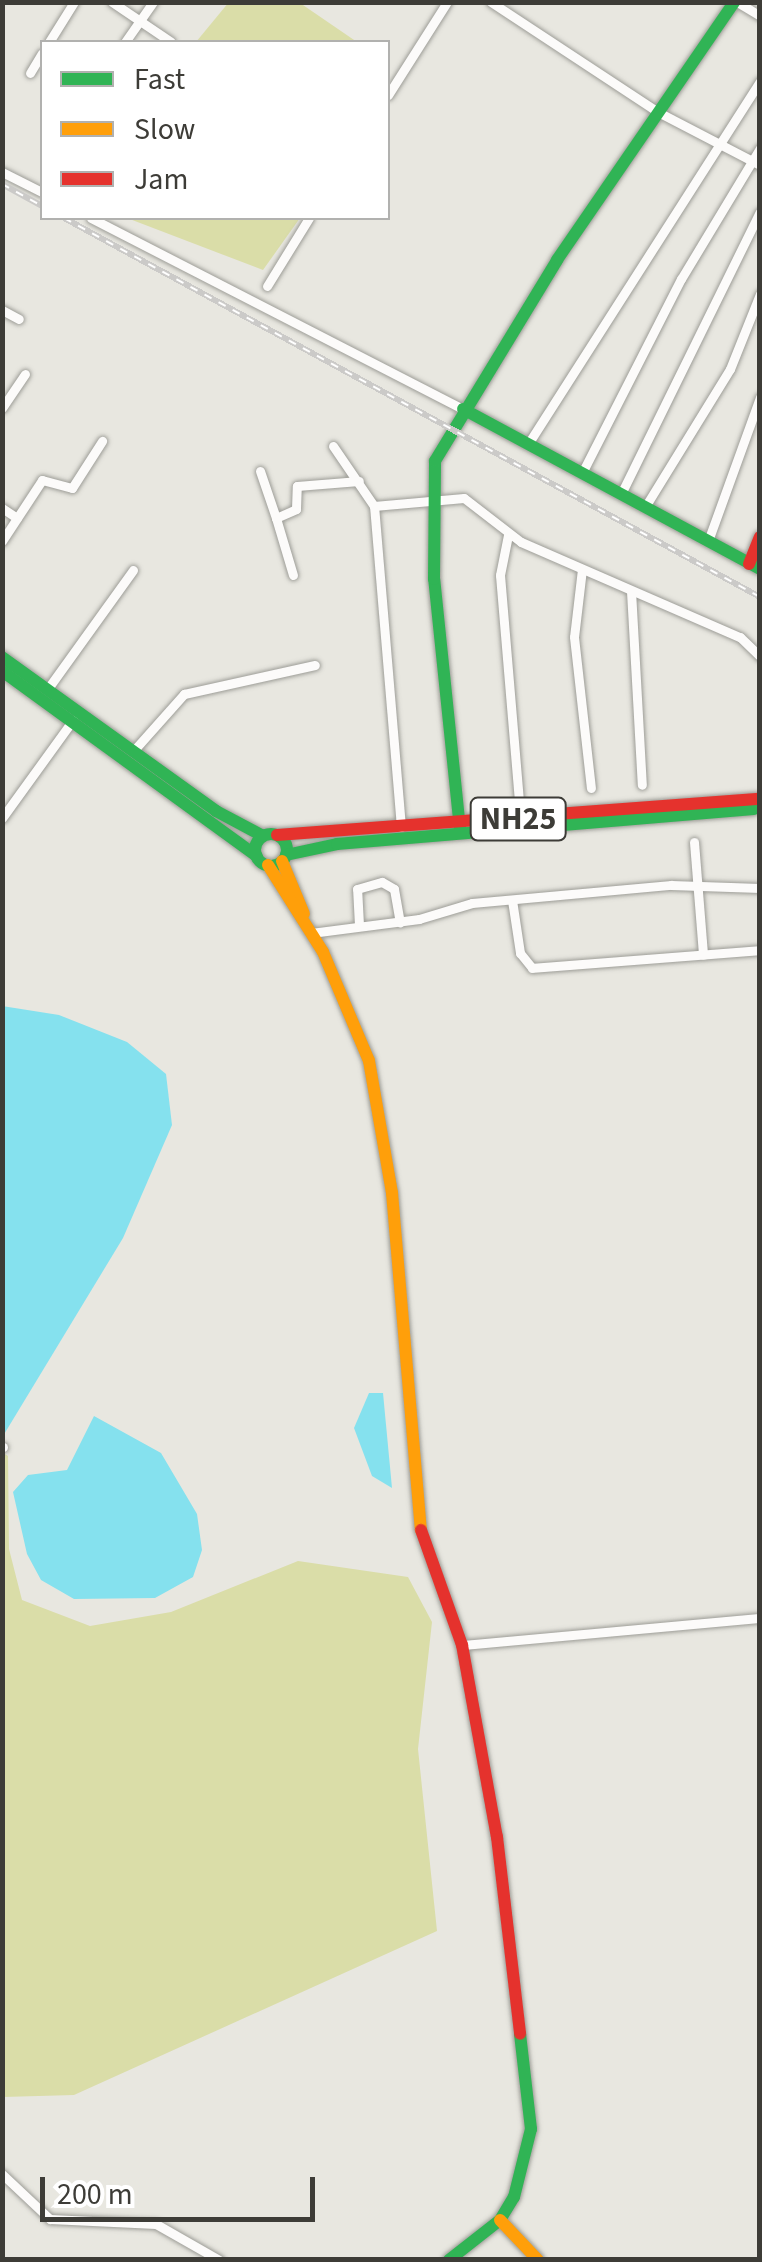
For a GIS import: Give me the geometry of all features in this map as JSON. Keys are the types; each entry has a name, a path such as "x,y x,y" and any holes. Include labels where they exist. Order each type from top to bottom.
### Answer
{"street":[{"path":"50,40 74,2"},
{"path":"112,2 168,40"},
{"path":"126,40 153,2"},
{"path":"390,93 448,2"},
{"path":"490,2 658,112 756,162"},
{"path":"460,829 434,578 435,462 464,409 658,112 735,2 760,16"},
{"path":"30,72 40,55"},
{"path":"528,444 760,80"},
{"path":"582,473 681,280 756,162 760,148"},
{"path":"2,172 40,191"},
{"path":"621,494 760,212"},
{"path":"96,220 464,409 754,566"},
{"path":"267,286 308,220"},
{"path":"644,506 730,369 760,294"},
{"path":"2,310 19,320"},
{"path":"2,408 25,374"},
{"path":"708,541 760,396"},
{"path":"2,541 42,480 77,485 102,441"},
{"path":"332,446 374,506 401,827"},
{"path":"260,471 293,575"},
{"path":"276,518 296,510 294,490 303,482 359,480"},
{"path":"374,506 464,498 508,535 740,638 760,656"},
{"path":"2,508 18,518"},
{"path":"508,535 500,575 520,802"},
{"path":"754,566 760,536"},
{"path":"754,566 760,551"},
{"path":"50,686 132,570"},
{"path":"582,570 574,637 591,788"},
{"path":"630,591 642,785"},
{"path":"2,657 50,686 216,810 270,835"},
{"path":"135,748 184,694 315,665"},
{"path":"2,671 273,859"},
{"path":"2,818 75,718"},
{"name":"NH25","path":"273,859 321,845 760,800"},
{"name":"NH25","path":"270,835 401,827 460,829 760,809"},
{"path":"270,835 273,859 368,1061 392,1192 415,1514 462,1645 497,1837 531,2130 514,2197 500,2220 448,2260"},
{"path":"270,835 273,859"},
{"path":"694,842 703,955"},
{"path":"359,926 356,889 382,882 394,889 400,922"},
{"path":"309,930 400,922 472,903 697,886 760,888"},
{"path":"512,900 520,953 532,968 760,950"},
{"path":"462,1645 760,1618"},
{"path":"2,2174 50,2219 156,2224 218,2260"},
{"path":"500,2220 538,2260"}],"green space":[{"path":"229,2 300,3 354,40 198,40"},
{"path":"132,220 299,220 263,270"},
{"path":"3,1453 8,1456 9,1549 22,1600 90,1626 171,1612 298,1561 408,1577 432,1622 418,1749 437,1931 74,2095 3,2097"}],"water":[{"path":"2,1006 59,1015 127,1042 166,1074 172,1125 123,1238 3,1436"},
{"path":"369,1393 383,1393 392,1488 372,1476 354,1428"},
{"path":"94,1416 161,1453 197,1514 202,1550 193,1577 155,1598 74,1599 41,1580 27,1554 13,1492 28,1475 67,1470"}],"railway":[{"path":"2,184 40,205"},
{"path":"68,220 760,597"}],"traffic: fast":[{"path":"460,829 434,579 435,461 557,260 734,2"},
{"path":"463,409 760,569"},
{"path":"2,657 216,811 263,836"},
{"path":"2,671 257,856"},
{"path":"286,855 337,844 754,809"},
{"path":"271,834 282,839 287,850 282,861 271,866 260,861 255,850 260,839 271,834"},
{"path":"449,2260 500,2220 514,2197 531,2129 520,2034"}],"traffic: slow":[{"path":"282,861 304,914"},
{"path":"268,865 323,952 369,1061 392,1193 421,1530"},
{"path":"500,2220 538,2260"}],"traffic: jam":[{"path":"749,564 760,537"},
{"path":"277,835 760,799"},
{"path":"421,1530 462,1645 497,1837 520,2034"}]}
